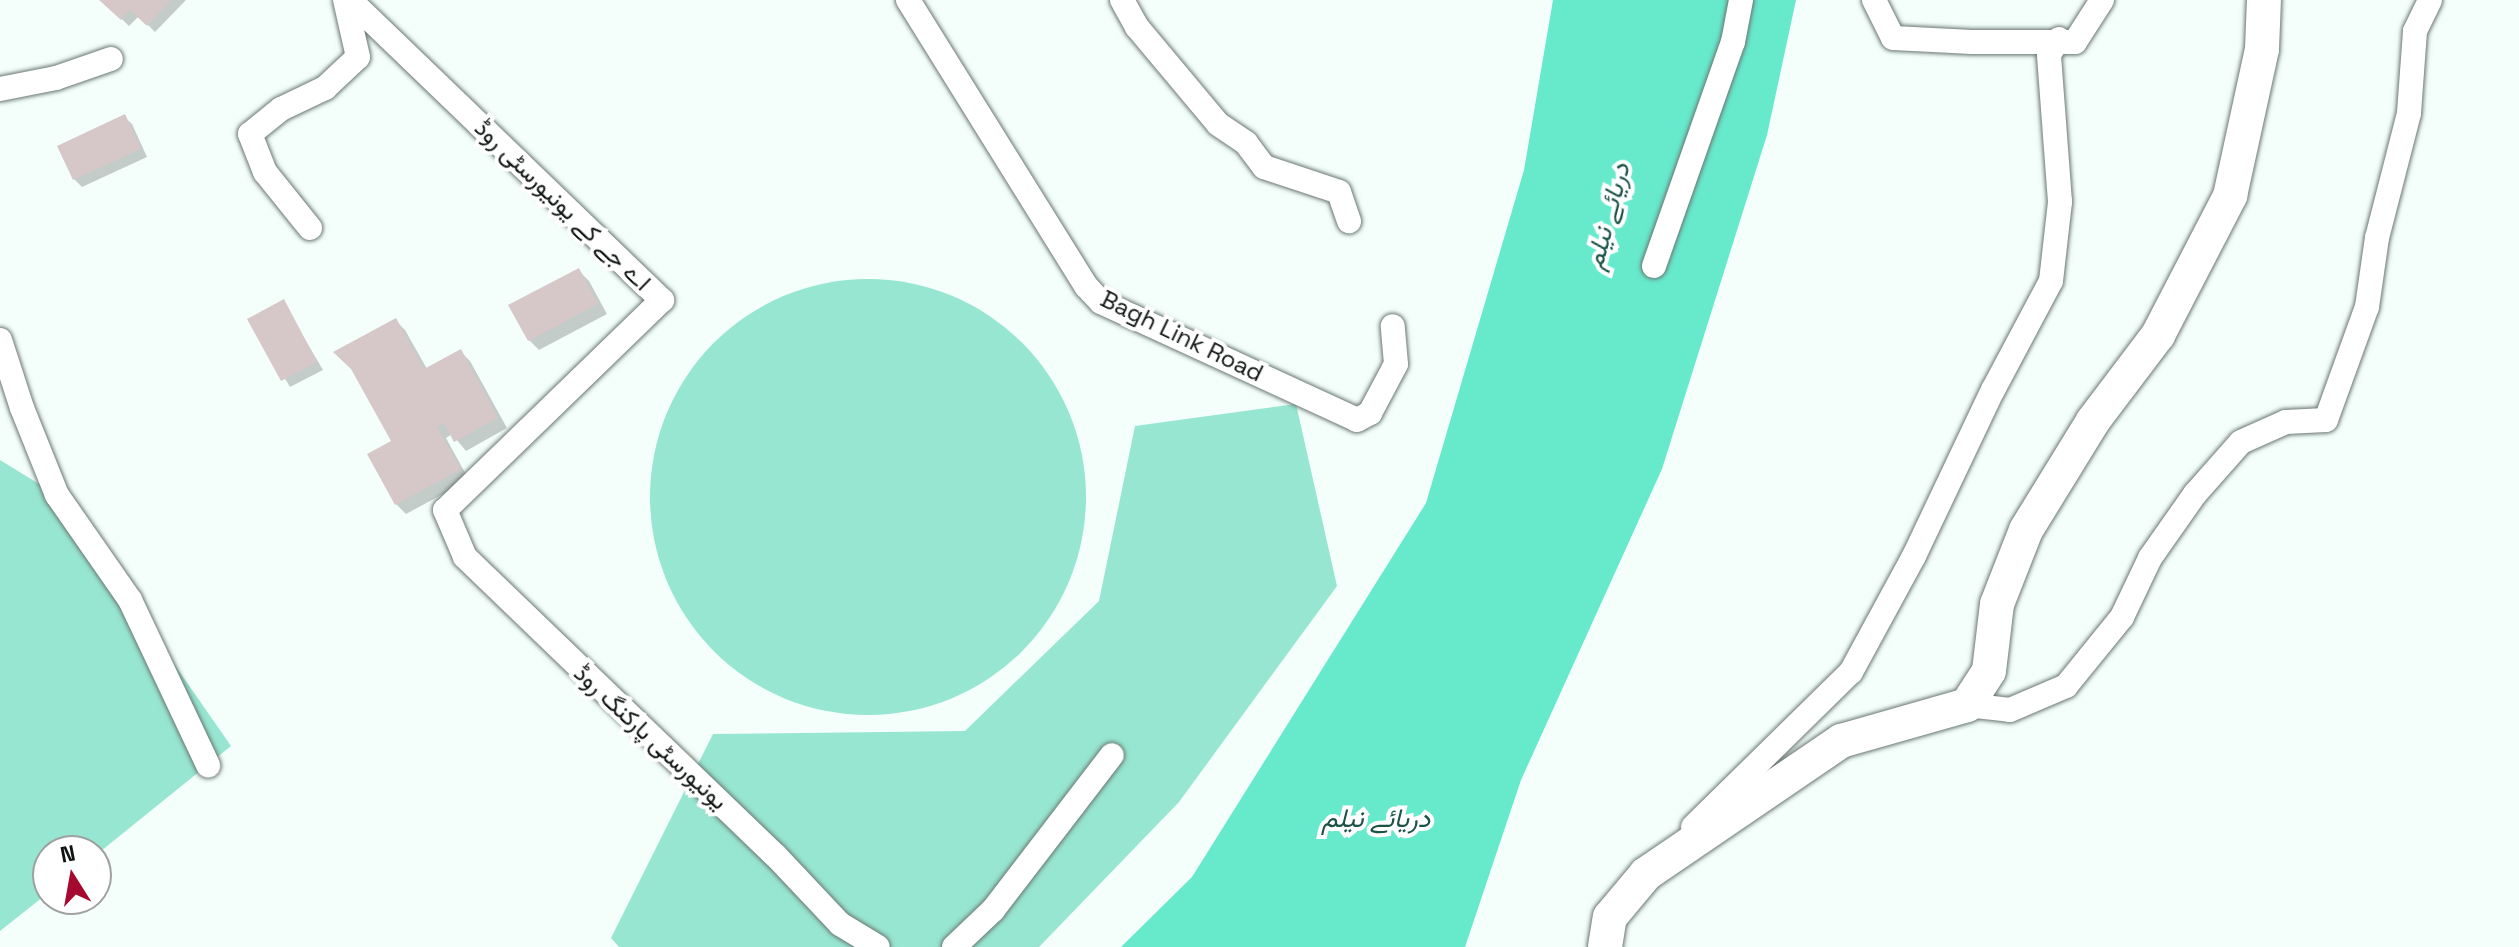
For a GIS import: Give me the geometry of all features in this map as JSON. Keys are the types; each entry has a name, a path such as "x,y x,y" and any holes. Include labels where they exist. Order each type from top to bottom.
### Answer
{"street":[{"name":"اے جے کے یونیورسٹی روڈ","path":"310,228 265,172 250,134 281,109 325,88 358,57 347,0"},
{"name":"اے جے کے یونیورسٹی روڈ","path":"347,0 662,300 445,510"},
{"name":"Bagh Link Road","path":"908,0 1086,286 1101,302 1357,420 1370,413 1396,364 1393,326"},
{"path":"1122,0 1137,27 1218,124 1246,143 1264,167 1339,192 1349,221"},
{"path":"1654,266 1733,42 1741,0"},
{"path":"1874,0 1893,38 1972,42 2059,39 2075,42 2102,0"},
{"path":"1967,705 1989,671 1997,604 2026,530 2093,421 2158,335 2230,196 2262,49 2264,0"},
{"path":"1646,874 1841,741 1967,705 2010,710 2066,686 2122,617 2150,558 2186,507 2241,442 2286,422 2326,420 2367,307 2377,238 2409,113 2415,31 2430,0"},
{"path":"1605,947 1610,917 1646,874 1851,672 1914,556 1993,390 2051,281 2060,202 2049,54 2059,39"},
{"path":"0,89 56,78 111,59"},
{"path":"0,340 22,408 57,495 130,600 208,765"},
{"name":"یونیورسٹی پارکنگ روڈ","path":"445,510 465,557 765,844 840,924 878,947"},
{"path":"954,947 993,910 1112,755"}],"shaded area":[{"path":"868,279 911,283 951,296 989,316 1022,343 1049,376 1069,414 1082,454 1086,497 1082,540 1069,580 1049,618 1022,651 989,678 951,698 911,711 868,715 825,711 785,698 747,678 714,651 687,618 667,580 654,540 650,497 654,454 667,414 687,376 714,343 747,316 785,296 825,283"},
{"path":"1296,404 1337,586 1179,802 1039,947 619,947 611,938 713,734 965,731 1099,601 1135,426"},
{"path":"0,460 57,495 231,746 112,842 112,835 32,835 32,906 0,931"}],"water":[{"name":"دریائے نیلم","path":"1553,0 1796,0 1767,135 1662,469 1521,780 1465,947 1121,947 1192,877 1426,503 1524,170"}],"building":[{"path":"99,0 171,0 147,26 130,10 121,20"},
{"path":"125,114 141,149 73,180 57,146"},
{"path":"579,268 598,304 528,341 508,305"},
{"path":"284,299 317,362 281,381 247,319"},
{"path":"396,318 424,369 461,349 498,418 454,442 444,423 437,427 461,469 395,505 367,454 391,441 351,369 333,352"}]}
